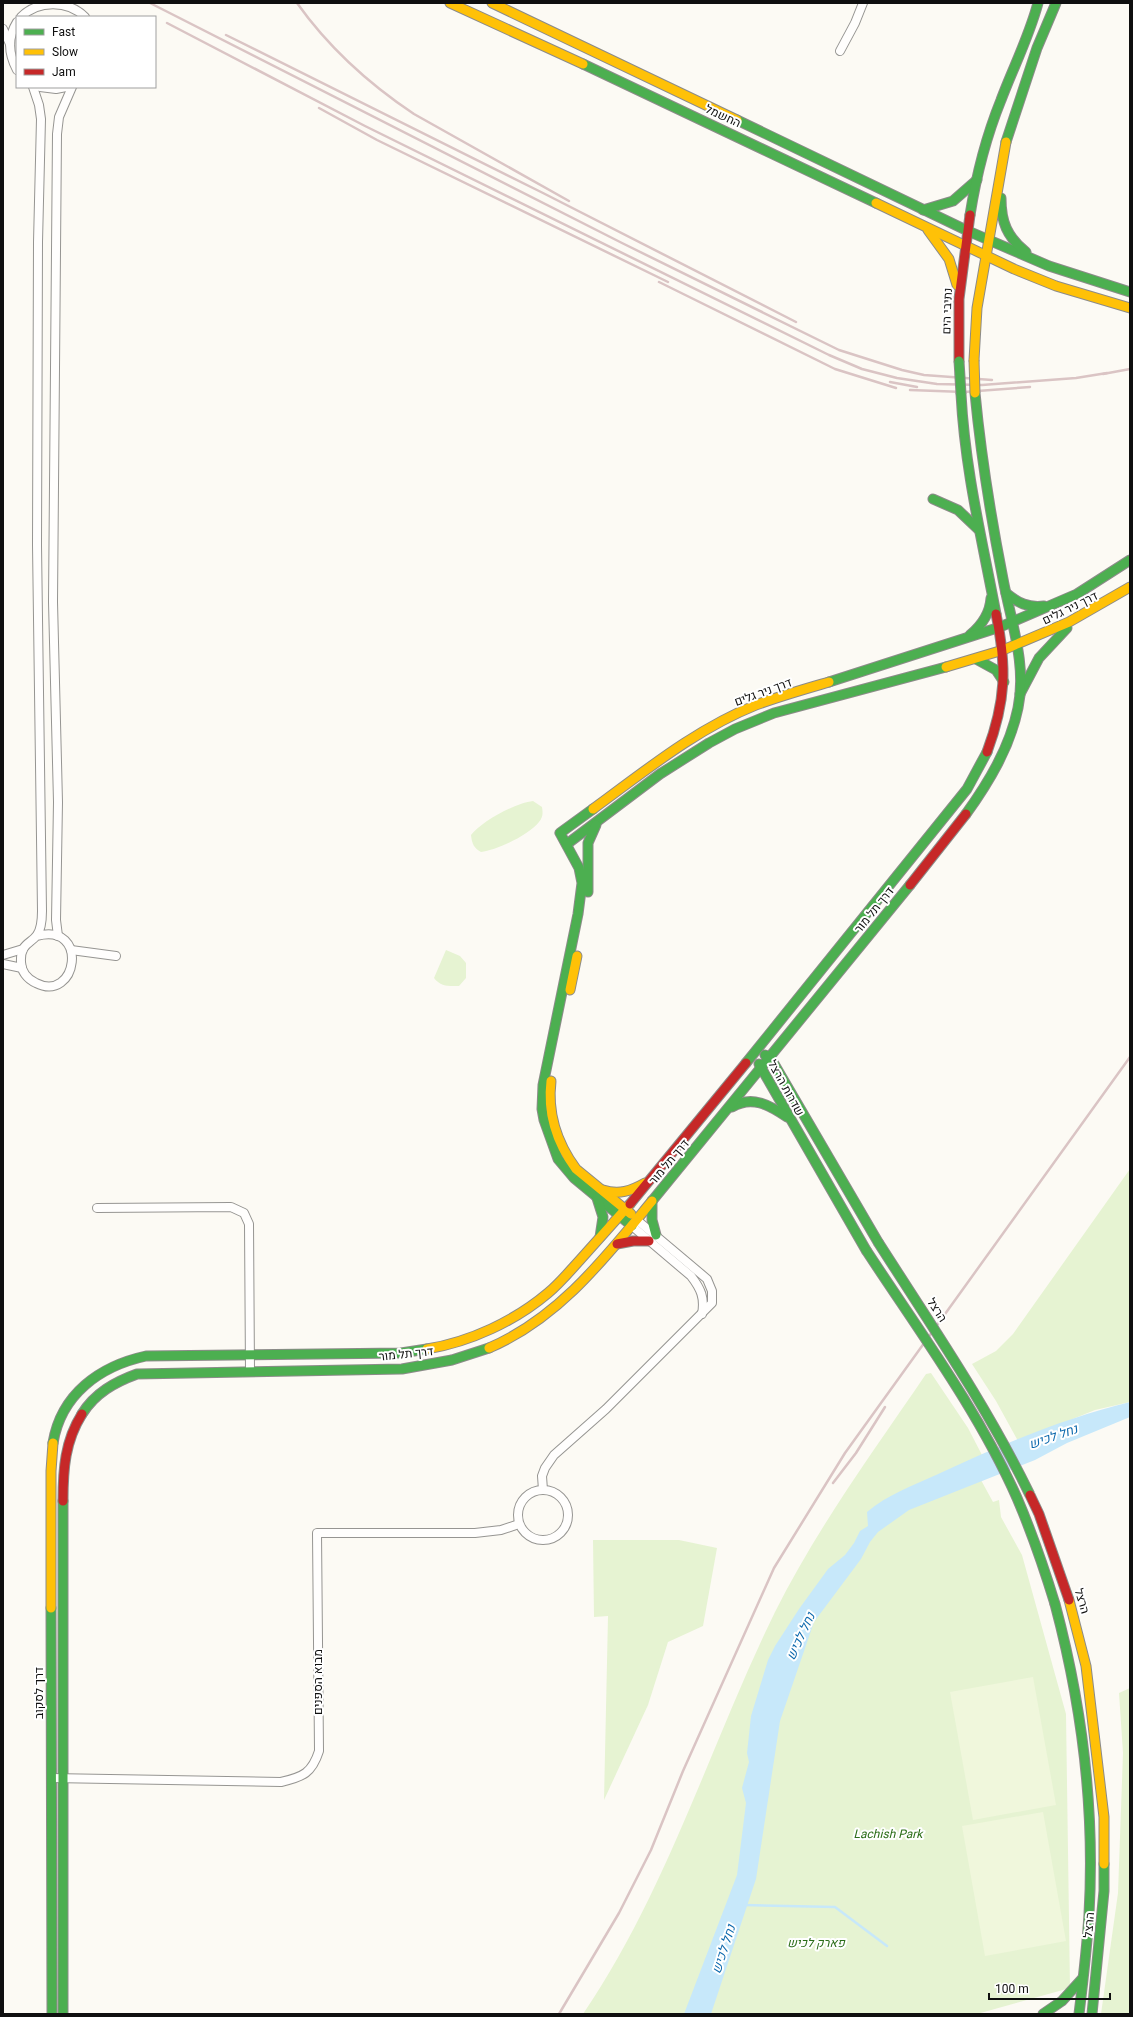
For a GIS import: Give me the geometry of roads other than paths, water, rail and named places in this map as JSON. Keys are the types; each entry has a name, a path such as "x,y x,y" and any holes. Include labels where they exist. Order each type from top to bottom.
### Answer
{"main road":[{"name":"החשמל","path":"450,3 619,80 985,255 1056,286 1130,308"},
{"name":"החשמל","path":"492,3 923,210 1041,262"},
{"name":"נתיבי הים","path":"1000,627 978,530 966,463 958,361 959,291 965,246 978,179 995,115 1038,3"},
{"path":"1014,622 1006,593 985,481 975,393 974,360 976,315 985,255 1012,119 1037,48 1056,3"},
{"path":"1001,172 1001,217 1003,226 1015,244 1041,262 1084,278 1130,292"},
{"path":"923,210 954,202 978,179"},
{"path":"925,227 949,259 959,291"},
{"path":"933,499 950,504 958,509 978,530"},
{"path":"1006,593 1022,605 1035,608 1077,594 1130,560"},
{"name":"דרך ניר גלים","path":"567,844 688,756 722,736 762,717 860,688 976,659 1018,645 1076,620 1103,605 1130,587"},
{"path":"965,639 979,628 986,619 991,605 991,588"},
{"name":"דרך ניר גלים","path":"564,831 678,747 714,725 756,705 1000,627 1056,602"},
{"path":"1020,694 1030,672 1041,655 1057,636 1076,620"},
{"name":"דרך תל מור","path":"98,1393 127,1377 147,1373 402,1369 437,1364 467,1355 512,1337 531,1326 559,1305 577,1288 634,1223 951,836 983,791 1005,750 1013,726 1020,694 1018,645 1014,622"},
{"name":"דרך תל מור","path":"87,1381 111,1366 146,1356 249,1356 401,1353 433,1348 462,1340 505,1322 522,1312 548,1293 622,1213 755,1052 967,789 979,771 993,738 1002,707 1004,682 1003,650 1000,627"},
{"path":"976,659 996,670 1004,682"},
{"path":"597,823 588,843 589,882 587,901 550,1096 555,1130 564,1151 576,1169 598,1193 604,1220 599,1239"},
{"path":"564,831 575,839 588,866"},
{"path":"564,831 567,844 579,868 582,883 578,914 543,1085 542,1109 546,1129 558,1159 566,1170 598,1193 634,1223"},
{"name":"שדרות הרצל","path":"755,1052 770,1057 878,1242"},
{"name":"שדרות הרצל","path":"755,1052 760,1070 866,1250"},
{"path":"726,1111 738,1104 750,1100 766,1104 788,1117"},
{"path":"598,1193 624,1192 649,1180"},
{"path":"616,1244 653,1238 652,1201"},
{"name":"הרצל","path":"878,1242 983,1405 1007,1447 1039,1514 1069,1600 1079,1635 1086,1666 1104,1817 1104,1891 1092,2014"},
{"name":"הרצל","path":"866,1250 995,1453 1026,1520 1055,1604 1069,1655 1076,1692 1085,1758 1089,1811 1090,1899 1079,2014"},
{"name":"דרך לסקוב","path":"52,2014 52,1471 54,1436 57,1426 69,1404 87,1381"},
{"name":"דרך לסקוב","path":"63,2014 64,1455 76,1423 98,1393"},
{"path":"1043,2014 1062,2001 1082,1979"}],"street":[{"path":"840,51 855,23 863,3"},
{"path":"22,16 40,4 63,4 74,8 84,16"},
{"path":"16,24 11,34 10,45 10,54 16,68"},
{"path":"3,29 10,45"},
{"path":"33,88 41,119 38,250 37,545 42,911 37,936"},
{"path":"48,88 61,88"},
{"path":"58,936 56,920 58,795 53,602 57,134 59,117 72,88"},
{"path":"51,934 58,936 67,943 71,950 73,964 70,972 66,978 53,986 39,985 32,982 26,976 22,968 21,955 23,949 31,939 37,936 51,934"},
{"path":"3,955 23,949"},
{"path":"71,950 116,956"},
{"path":"3,964 22,968"},
{"path":"96,1208 231,1207 244,1213 249,1224 250,1372"},
{"path":"543,1490 542,1476 545,1468 554,1455 606,1409 702,1314 703,1296 691,1276 653,1238 634,1223"},
{"path":"543,1490 551,1491 564,1501 568,1516 564,1529 555,1538 542,1541 528,1536 519,1524 518,1508 522,1501 535,1492 543,1490"},
{"name":"מבוא הספנים","path":"52,1778 281,1782 298,1778 312,1768 319,1751 317,1533 475,1533 501,1530 519,1524"}],"water":[{"name":"נחל לכיש","path":"1130,1402 1130,1417 1067,1443 1035,1460 909,1510 878,1532 870,1542 861,1559 814,1622 780,1721 756,1879 711,2014 684,2014 737,1875 746,1803 742,1788 749,1762 747,1753 751,1716 768,1660 775,1646 799,1609 828,1569 845,1555 854,1543 860,1531 868,1526 867,1512 900,1491 1007,1443 1056,1424"}],"waterway":[{"path":"744,1905 835,1907 887,1946"}],"railway":[{"path":"150,3 622,243 839,350 902,370 924,375 992,380"},
{"path":"297,3 336,50 366,78 397,102 414,114 569,201"},
{"path":"167,23 365,126 829,355 862,369 897,378 937,384 982,385 1076,378 1107,373"},
{"path":"226,35 543,193 796,322"},
{"path":"319,108 377,140 668,282"},
{"path":"659,282 835,369 896,388"},
{"path":"1103,374 1130,369"},
{"path":"890,382 917,387"},
{"path":"910,390 964,392 1030,387"},
{"path":"559,2014 619,1913 651,1850 683,1771 774,1568 845,1453 1130,1057"},
{"path":"833,1483 856,1453 885,1407"}],"park label":[{"name":"Lachish Park","path":"888,1834"},
{"name":"פארק לכיש","path":"816,1943"}]}
